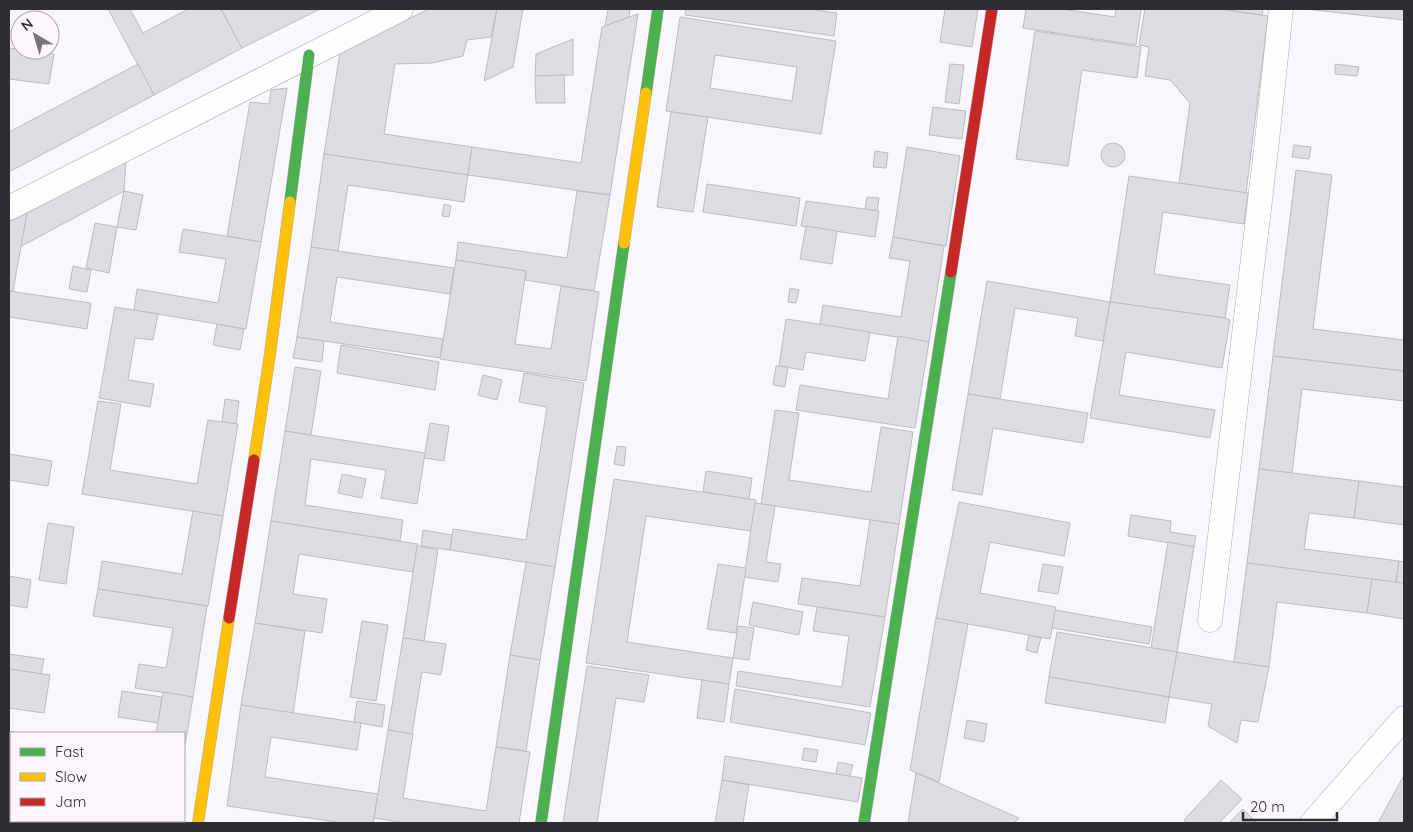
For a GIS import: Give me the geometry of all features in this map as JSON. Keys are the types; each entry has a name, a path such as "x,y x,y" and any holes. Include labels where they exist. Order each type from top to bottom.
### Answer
{"street":[{"path":"9,208 401,9"},
{"path":"541,823 658,9"},
{"path":"864,823 992,9"},
{"path":"1210,620 1265,160 1281,9"},
{"path":"198,823 270,354 309,55"},
{"path":"1312,823 1404,718"}],"building":[{"path":"108,9 130,9 143,33 188,9 221,9 242,48 154,95"},
{"path":"221,9 320,9 242,48"},
{"path":"429,9 497,9 491,37 467,40 463,56 432,63 395,64 384,134 472,147 468,175 324,154 340,52"},
{"path":"497,9 523,9 513,67 484,81"},
{"path":"608,9 630,9 629,17 605,26"},
{"path":"686,9 808,9 837,13 834,36 685,15"},
{"path":"945,9 978,9 972,47 940,42"},
{"path":"1026,9 1062,9 1115,17 1116,9 1141,9 1136,45 1023,28"},
{"path":"1145,9 1219,9 1268,16 1246,193 1179,183 1190,103 1170,80 1145,76 1149,47 1139,45"},
{"path":"1221,9 1263,9 1262,15"},
{"path":"1305,9 1404,9 1404,20"},
{"path":"638,14 610,195 468,175 472,147 581,163 602,27"},
{"path":"680,17 836,41 821,134 666,111","holes":["715,55 797,67 792,101 710,88"]},
{"path":"1035,31 1141,47 1137,78 1082,70 1068,166 1016,159"},
{"path":"573,39 573,75 535,76 536,54"},
{"path":"9,48 10,60 53,60 49,84 9,79"},
{"path":"138,64 154,95 9,172 9,132"},
{"path":"950,64 964,65 959,104 945,102"},
{"path":"1335,64 1359,67 1357,76 1335,74"},
{"path":"564,75 565,103 536,103 535,76"},
{"path":"287,88 261,242 227,236 250,102 269,104 271,90"},
{"path":"933,107 966,111 962,139 929,135"},
{"path":"671,112 708,117 693,212 657,207"},
{"path":"1113,143 1118,144 1124,150 1124,160 1118,166 1113,167 1108,166 1102,160 1101,155 1102,150 1108,144"},
{"path":"1294,145 1311,147 1309,159 1292,157"},
{"path":"907,147 960,156 946,246 893,237"},
{"path":"875,151 888,153 886,168 873,167"},
{"path":"324,154 468,175 464,202 348,185 338,251 311,247"},
{"path":"126,159 124,191 20,247 27,213"},
{"path":"1296,170 1332,175 1313,329 1404,340 1404,371 1273,356"},
{"path":"1129,176 1248,193 1244,224 1163,212 1154,274 1230,285 1225,318 1110,302"},
{"path":"707,184 800,198 796,226 703,212"},
{"path":"124,191 143,195 136,230 117,227"},
{"path":"577,191 610,195 594,291 525,280 526,271 456,260 458,242 567,258"},
{"path":"867,197 879,198 877,211 865,209"},
{"path":"806,201 879,211 875,237 801,226"},
{"path":"444,204 451,206 449,217 442,216"},
{"path":"27,213 13,291 9,291 9,222"},
{"path":"95,223 117,227 109,273 86,268"},
{"path":"806,226 837,231 832,264 800,259"},
{"path":"183,229 261,242 246,329 134,310 137,289 218,303 226,259 179,252"},
{"path":"893,237 944,246 929,342 820,325 823,305 901,317 910,261 889,258"},
{"path":"311,247 454,268 450,294 337,277 330,322 443,339 440,358 297,337"},
{"path":"456,260 526,271 515,344 551,349 561,286 599,292 586,381 440,359"},
{"path":"73,266 91,270 87,292 69,289"},
{"path":"987,281 1110,302 1103,341 1075,336 1078,318 1015,308 1000,399 968,394"},
{"path":"790,288 799,290 796,303 788,302"},
{"path":"9,291 91,303 87,329 9,317"},
{"path":"1110,302 1230,320 1222,368 1126,352 1119,395 1215,410 1210,438 1090,418"},
{"path":"115,307 158,314 153,340 135,338 128,380 154,384 150,407 99,398"},
{"path":"786,319 870,332 865,361 806,352 803,370 779,366"},
{"path":"217,324 244,329 240,350 213,345"},
{"path":"898,336 929,342 915,428 796,410 800,385 888,399"},
{"path":"297,337 324,341 322,362 293,358"},
{"path":"341,345 439,362 435,390 337,373"},
{"path":"1273,356 1404,371 1404,401 1302,389 1292,473 1259,469"},
{"path":"776,366 788,367 785,387 773,385"},
{"path":"295,367 321,371 311,435 285,431"},
{"path":"524,373 584,383 555,567 450,550 453,529 526,540 547,407 519,402"},
{"path":"483,375 502,380 497,400 478,395"},
{"path":"968,394 1088,413 1083,443 993,428 982,495 952,490"},
{"path":"225,399 239,401 236,424 222,422"},
{"path":"98,401 121,404 110,470 197,484 208,420 238,424 223,516 82,494"},
{"path":"775,410 799,413 789,480 871,492 881,427 913,432 899,524 761,504"},
{"path":"430,423 449,426 444,461 424,458"},
{"path":"285,431 425,453 417,504 381,498 386,470 311,459 305,505 403,520 400,541 271,521"},
{"path":"617,446 626,447 624,466 614,464"},
{"path":"9,454 52,461 48,486 9,480"},
{"path":"1259,469 1359,481 1354,518 1309,513 1304,549 1399,561 1396,583 1247,563"},
{"path":"706,471 752,478 749,499 703,492"},
{"path":"342,474 366,479 362,498 338,493"},
{"path":"614,479 756,500 751,531 646,516 627,642 733,658 729,684 586,663"},
{"path":"1359,481 1404,487 1404,525 1354,518"},
{"path":"959,502 1070,523 1064,556 990,542 980,593 1056,607 1050,639 936,618"},
{"path":"755,503 775,506 766,562 781,564 778,582 744,577"},
{"path":"193,511 223,516 208,606 98,589 102,561 182,574"},
{"path":"1131,515 1171,521 1170,532 1196,536 1194,547 1128,536"},
{"path":"870,520 899,524 885,617 798,604 802,578 860,586"},
{"path":"271,521 418,544 413,572 299,554 293,594 327,599 322,633 255,623"},
{"path":"48,523 74,527 66,584 39,580"},
{"path":"423,530 452,535 450,550 421,546"},
{"path":"1168,542 1194,547 1177,652 1151,648"},
{"path":"417,546 438,550 424,641 403,638"},
{"path":"1399,561 1404,562 1404,584 1396,583"},
{"path":"526,562 555,567 540,660 510,655"},
{"path":"1247,563 1372,579 1367,613 1277,602 1269,667 1234,662"},
{"path":"718,564 746,568 736,633 707,629"},
{"path":"1043,564 1063,567 1058,594 1038,591"},
{"path":"9,576 31,580 27,608 9,605"},
{"path":"1372,579 1404,583 1404,619 1367,613"},
{"path":"98,589 207,606 193,697 135,688 139,664 166,668 173,628 93,616"},
{"path":"753,602 803,612 799,635 749,625"},
{"path":"817,607 885,617 870,707 736,686 738,671 842,687 849,636 813,631"},
{"path":"1055,610 1152,627 1149,644 1052,628"},
{"path":"936,618 968,624 939,782 910,770"},
{"path":"362,621 388,625 376,701 350,697"},
{"path":"255,623 305,631 293,714 241,705"},
{"path":"738,626 754,628 749,660 733,658"},
{"path":"1057,632 1177,652 1169,697 1049,677"},
{"path":"1029,635 1041,638 1037,653 1026,650"},
{"path":"403,638 446,644 441,675 422,672 412,734 388,730"},
{"path":"1177,652 1269,667 1258,722 1241,720 1237,743 1208,726 1212,704 1169,697"},
{"path":"9,654 44,659 41,674 9,669"},
{"path":"510,655 540,660 526,751 496,747"},
{"path":"587,666 649,675 644,702 616,698 597,823 563,823"},
{"path":"9,669 50,675 44,713 9,708"},
{"path":"1049,677 1169,697 1165,723 1045,703"},
{"path":"702,680 729,684 724,722 697,718"},
{"path":"735,689 871,713 865,745 730,722"},
{"path":"122,691 162,697 158,723 118,717"},
{"path":"163,692 193,697 185,745 185,732 156,732"},
{"path":"357,701 385,705 382,727 354,722"},
{"path":"241,705 361,723 357,750 271,737 265,777 378,794 373,823 343,823 227,806"},
{"path":"967,720 987,724 984,742 964,738"},
{"path":"388,730 413,734 403,798 486,811 496,747 530,752 519,823 406,823 374,818"},
{"path":"9,731 14,732 10,732 9,763"},
{"path":"804,748 818,750 816,762 802,760"},
{"path":"725,756 862,778 858,802 722,780"},
{"path":"838,762 853,765 850,776 836,774"},
{"path":"9,763 10,763 10,789"},
{"path":"916,773 1019,818 1014,823 908,823"},
{"path":"1404,775 1404,823 1378,823"},
{"path":"722,780 749,785 743,823 715,823"},
{"path":"1221,780 1242,799 1219,823 1187,823 1184,820"},
{"path":"1243,809 1257,823 1229,823"},
{"path":"142,822 172,822 172,823"}],"traffic: fast":[{"path":"646,93 658,9"},
{"path":"290,202 309,55"},
{"path":"541,823 624,243"},
{"path":"864,823 951,272"}],"traffic: slow":[{"path":"624,243 646,93"},
{"path":"254,460 290,202"},
{"path":"198,823 229,618"}],"traffic: jam":[{"path":"951,272 992,9"},
{"path":"229,618 254,460"}]}
